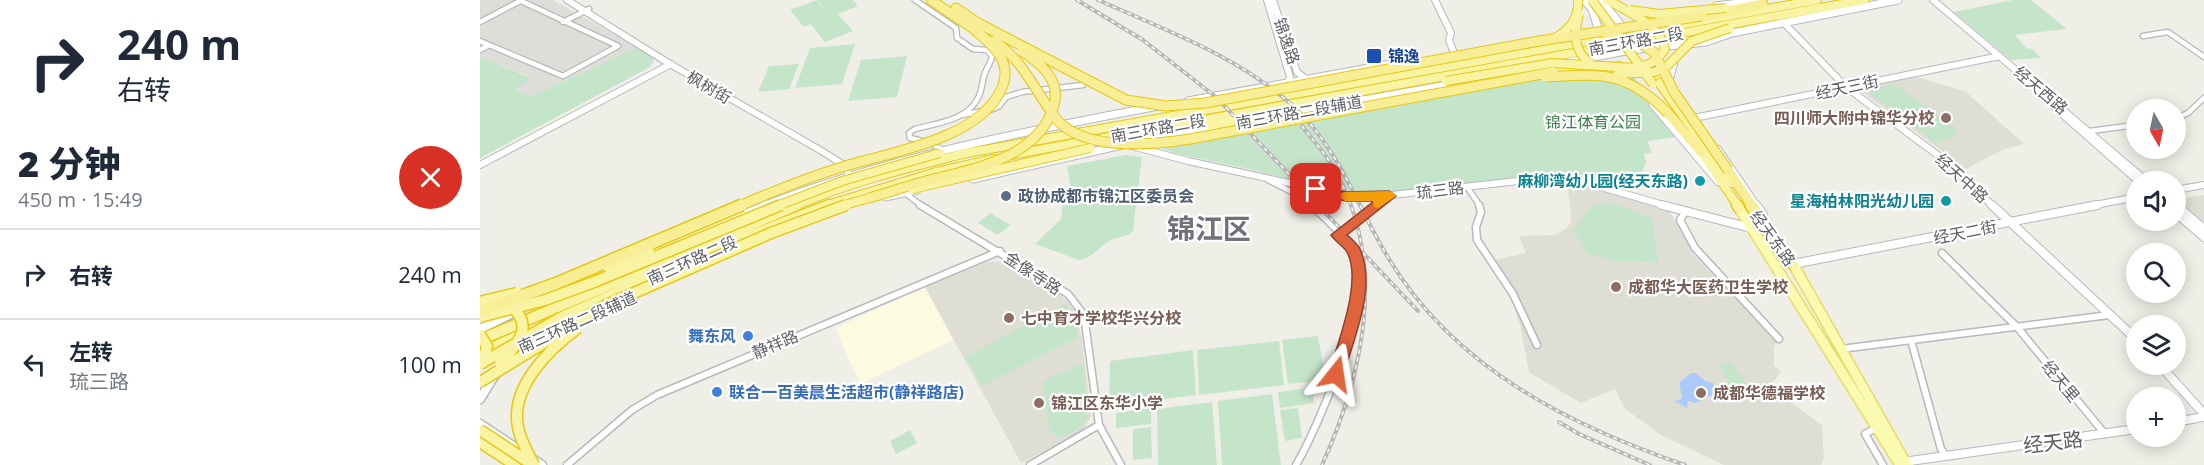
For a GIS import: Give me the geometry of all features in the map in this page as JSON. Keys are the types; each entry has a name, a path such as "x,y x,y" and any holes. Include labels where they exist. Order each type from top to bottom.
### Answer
{"highway":[{"path":"480,382 588,315 771,233 869,198 985,166 1010,154 1030,139 1051,113 1057,90 1048,71 1035,60 931,0"},
{"path":"944,0 1011,54 1035,85 1055,118 1069,129 1084,136 1115,144 1140,146 1190,139 1485,83 1564,71 1617,74 1655,72 1667,66 1692,41 1731,28 1786,18 1808,10"},
{"path":"1578,0 1579,14 1575,28 1576,48 1586,61 1596,68 1617,74"},
{"path":"1592,0 1656,83"},
{"path":"1599,0 1656,83"},
{"path":"1342,95 1371,94 1552,63 1625,68 1648,65 1659,58 1665,49 1660,34 1648,23 1607,0"},
{"path":"974,25 1126,100 1148,105 1175,106 1763,2 1801,0"},
{"name":"南三环路二段","path":"480,340 824,193 886,173 967,153 1788,2 1817,0"},
{"name":"南三环路二段","path":"480,354 767,226 848,196 907,178 994,158 1864,0"},
{"path":"1617,5 1635,11 1659,14 1725,10"},
{"path":"1339,86 1543,44 1565,32 1579,14"},
{"path":"480,311 538,291 787,187 860,161 940,137 966,124 995,101 1003,86 1006,68 1003,59 992,44 974,25"},
{"path":"1580,35 1618,36 1637,41 1650,48 1659,58 1674,92 1768,230"},
{"path":"1485,83 1541,77 1613,76 1643,87 1701,152"},
{"name":"经天东路","path":"1656,83 1739,208"},
{"name":"经天东路","path":"1656,83 1793,264"},
{"path":"869,198 1090,148 1189,128 1257,119"},
{"path":"480,317 545,300 842,181 940,151 985,144 1038,141"},
{"path":"907,178 946,180"},
{"path":"480,304 603,269 736,222"},
{"path":"534,465 521,438 517,423 522,393 530,379 546,357 570,333 617,302 642,290"},
{"path":"480,304 509,306 523,318 524,328 515,346 480,382"},
{"path":"480,366 560,318"},
{"path":"480,334 487,346 480,366"},
{"path":"480,430 534,465"},
{"path":"480,441 515,465"},
{"path":"480,449 504,465"}],"main road":[{"path":"1584,0 1592,9 1598,28"},
{"path":"1599,0 1621,25"},
{"name":"南三环路二段辅道","path":"480,366 777,233 850,206 1127,144 1645,48 1695,44 1732,33 1898,0"},
{"name":"南三环路二段辅道","path":"480,328 546,297 753,209 852,174 940,151 1288,82 1621,25 1708,7 1763,2"},
{"name":"经天东路","path":"1739,208 1876,428 1903,463"},
{"name":"经天东路","path":"1793,264 1903,463"},
{"path":"480,334 490,324"},
{"path":"480,399 503,363 547,337"},
{"path":"480,354 493,355 516,350"},
{"path":"480,424 542,465"}],"street":[{"path":"480,22 520,0 618,46 563,76 480,41"},
{"name":"枫树街","path":"567,0 820,150 844,165 852,174"},
{"name":"枫树街","path":"574,0 586,10"},
{"path":"915,0 956,28 957,38 973,49 987,50 992,56 978,99 961,116"},
{"path":"1267,0 1290,77 1288,82"},
{"name":"锦逸路","path":"1273,0 1297,72 1306,79"},
{"path":"1435,0 1451,33 1449,40 1454,53"},
{"name":"经天西路","path":"1928,0 2090,131 2135,171"},
{"name":"经天西路","path":"1934,0 2127,171"},
{"path":"563,22 586,10"},
{"name":"经天中路","path":"1784,22 1846,87 1942,159 2126,329"},
{"path":"2143,36 2168,32 2204,57"},
{"path":"987,50 1002,35"},
{"path":"1695,44 1674,60 1669,86 1755,199 1793,264"},
{"path":"480,50 489,45"},
{"name":"经天三街","path":"1694,118 1998,56"},
{"path":"1589,59 1641,92 1671,124 1739,208"},
{"path":"480,164 671,62"},
{"path":"1631,84 1635,76 1651,71 1669,78"},
{"path":"940,151 930,143 910,138 909,133 915,129 993,109 999,106 1006,97 1022,92 1083,85"},
{"path":"2186,114 2204,98"},
{"path":"2090,131 2126,126"},
{"name":"琉三路","path":"1127,144 1161,156 1346,196 1389,196 1563,176 1751,228"},
{"path":"850,206 908,188 1025,167"},
{"path":"1262,176 1307,201 1353,249 1360,275 1357,298 1336,374 1316,429 1296,465"},
{"path":"2186,188 2204,185"},
{"path":"1467,187 1480,203 1482,216 1475,233 1477,240 1485,249 1495,271 1513,294 1537,345"},
{"name":"金像寺路","path":"905,193 914,201 1068,294 1084,315 1099,424 1121,465"},
{"path":"1338,235 1389,196"},
{"name":"经天二街","path":"1793,264 2126,199"},
{"path":"1686,211 1680,220 1695,248 1779,339"},
{"path":"2186,213 2204,229"},
{"path":"2186,221 2204,237"},
{"name":"静祥路","path":"567,465 632,410 657,395 1000,251"},
{"path":"1942,254 2017,327"},
{"path":"1841,349 2111,314"},
{"name":"经天里","path":"2017,327 2106,435"},
{"path":"1911,340 1941,449 1946,456"},
{"path":"2169,375 2204,416 2186,420"},
{"path":"1030,465 1099,424"},
{"path":"1876,428 1865,434 1883,465"},
{"name":"经天路","path":"1903,463 2126,431"},
{"path":"480,441 490,436 500,436"}],"shaded area":[{"path":"480,0 553,0 637,47 532,96 514,90 531,77 484,58 480,60"},
{"name":"四川师大附中锦华分校","path":"1917,77 1965,91 2024,144 2004,149 1966,169 1861,91 1862,88"},
{"name":"成都华大医药卫生学校","path":"1566,180 1661,205 1669,210 1693,254 1778,342 1774,346 1774,366 1781,371 1772,384 1790,397 1792,403 1822,425 1824,458 1821,465 1724,465 1661,435 1625,409 1615,389 1581,403 1529,372 1520,325 1509,292 1493,260 1526,253 1519,236 1555,235 1567,228 1571,221 1571,212"},
{"path":"2204,195 2204,223 2186,208 2186,198"},
{"name":"七中育才学校华兴分校","path":"1007,261 1062,296 1074,310 1082,339 1091,416 1084,430 1021,463 925,287 987,262"},
{"path":"925,287 953,340 860,384 835,328"}],"green space":[{"path":"817,0 831,17 818,0 853,0 858,6 838,14 853,31 825,42 811,24 804,27 790,10"},
{"path":"2013,0 2031,0 2067,29 2015,35 2026,48 2033,49 2041,58 2011,60 1954,12"},
{"path":"855,44 842,84 795,88 810,48"},
{"path":"637,47 655,58 650,67 480,158 480,60 484,58 531,78 515,90 532,96"},
{"path":"907,56 897,97 848,101 861,60"},
{"name":"锦江体育公园","path":"1620,60 1656,105 1676,137 1647,141 1652,153 1644,154 1646,162 1639,180 1628,186 1621,185 1620,189 1568,174 1353,195 1174,153 1149,143"},
{"path":"799,64 789,89 758,92 769,66"},
{"path":"1893,83 1956,129 1958,135 1936,144 1867,92"},
{"path":"1126,155 1142,157 1133,231 1128,235 1111,240 1088,257 1079,260 1035,244 1061,219 1063,202 1071,191 1067,166"},
{"path":"1616,204 1652,218 1658,263 1610,260 1588,254 1573,230 1592,205"},
{"path":"990,213 1011,225 998,235 978,223"},
{"path":"1065,304 1075,319 1077,338 982,386 965,357"},
{"path":"1318,336 1326,380 1288,384 1282,340"},
{"path":"1279,341 1284,385 1199,395 1197,350"},
{"path":"1193,350 1196,395 1109,406 1110,361"},
{"path":"1083,363 1087,418 1079,430 1060,439 1049,430 1043,381"},
{"path":"1732,363 1751,391 1736,394 1718,366"},
{"path":"1312,388 1314,403 1280,408 1278,392"},
{"path":"1272,394 1281,465 1222,465 1218,401"},
{"path":"1212,402 1217,465 1158,465 1157,409"},
{"path":"1151,408 1151,424 1116,428 1116,413"},
{"path":"1298,408 1302,438 1285,441 1280,410"},
{"path":"1151,427 1152,458 1133,460 1133,429"},
{"path":"910,430 917,443 896,454 890,441"}],"water":[{"path":"1691,373 1696,373 1705,381 1713,383 1716,393 1695,403 1688,401 1687,408 1674,401 1682,397 1679,383"}],"railway":[{"path":"1077,0 1143,40 1216,97 1362,252"},
{"path":"1098,0 1225,58 1272,88 1293,106 1309,123 1336,160 1389,259 1416,298 1447,332 1481,362 1518,388 1558,411 1599,431 1685,465"},
{"path":"1302,126 1330,162 1348,198 1360,236 1362,252"},
{"path":"1322,465 1350,391 1359,352 1364,314 1365,275 1362,252"},
{"path":"1362,252 1418,311"},
{"path":"1559,422 1579,434 1650,465"}],"slow traffic":[{"path":"1345,196 1365,198 1389,196 1378,203"}],"place":[{"name":"锦逸","path":"1374,56"},
{"name":"四川师大附中锦华分校","path":"1946,118"},
{"name":"麻柳湾幼儿园(经天东路)","path":"1700,181"},
{"name":"政协成都市锦江区委员会","path":"1006,196"},
{"name":"星海柏林阳光幼儿园","path":"1946,201"},
{"name":"成都华大医药卫生学校","path":"1616,287"},
{"name":"七中育才学校华兴分校","path":"1009,318"},
{"name":"舞东风","path":"748,336"},
{"name":"联合一百美晨生活超市(静祥路店)","path":"717,392"},
{"name":"成都华德福学校","path":"1701,393"},
{"name":"锦江区东华小学","path":"1039,403"}],"district":[{"name":"锦江区","path":"1209,228"}],"route":[{"path":"1316,189 1332,194 1365,198 1389,196 1338,235 1353,249 1360,275 1357,298 1336,374"}]}
